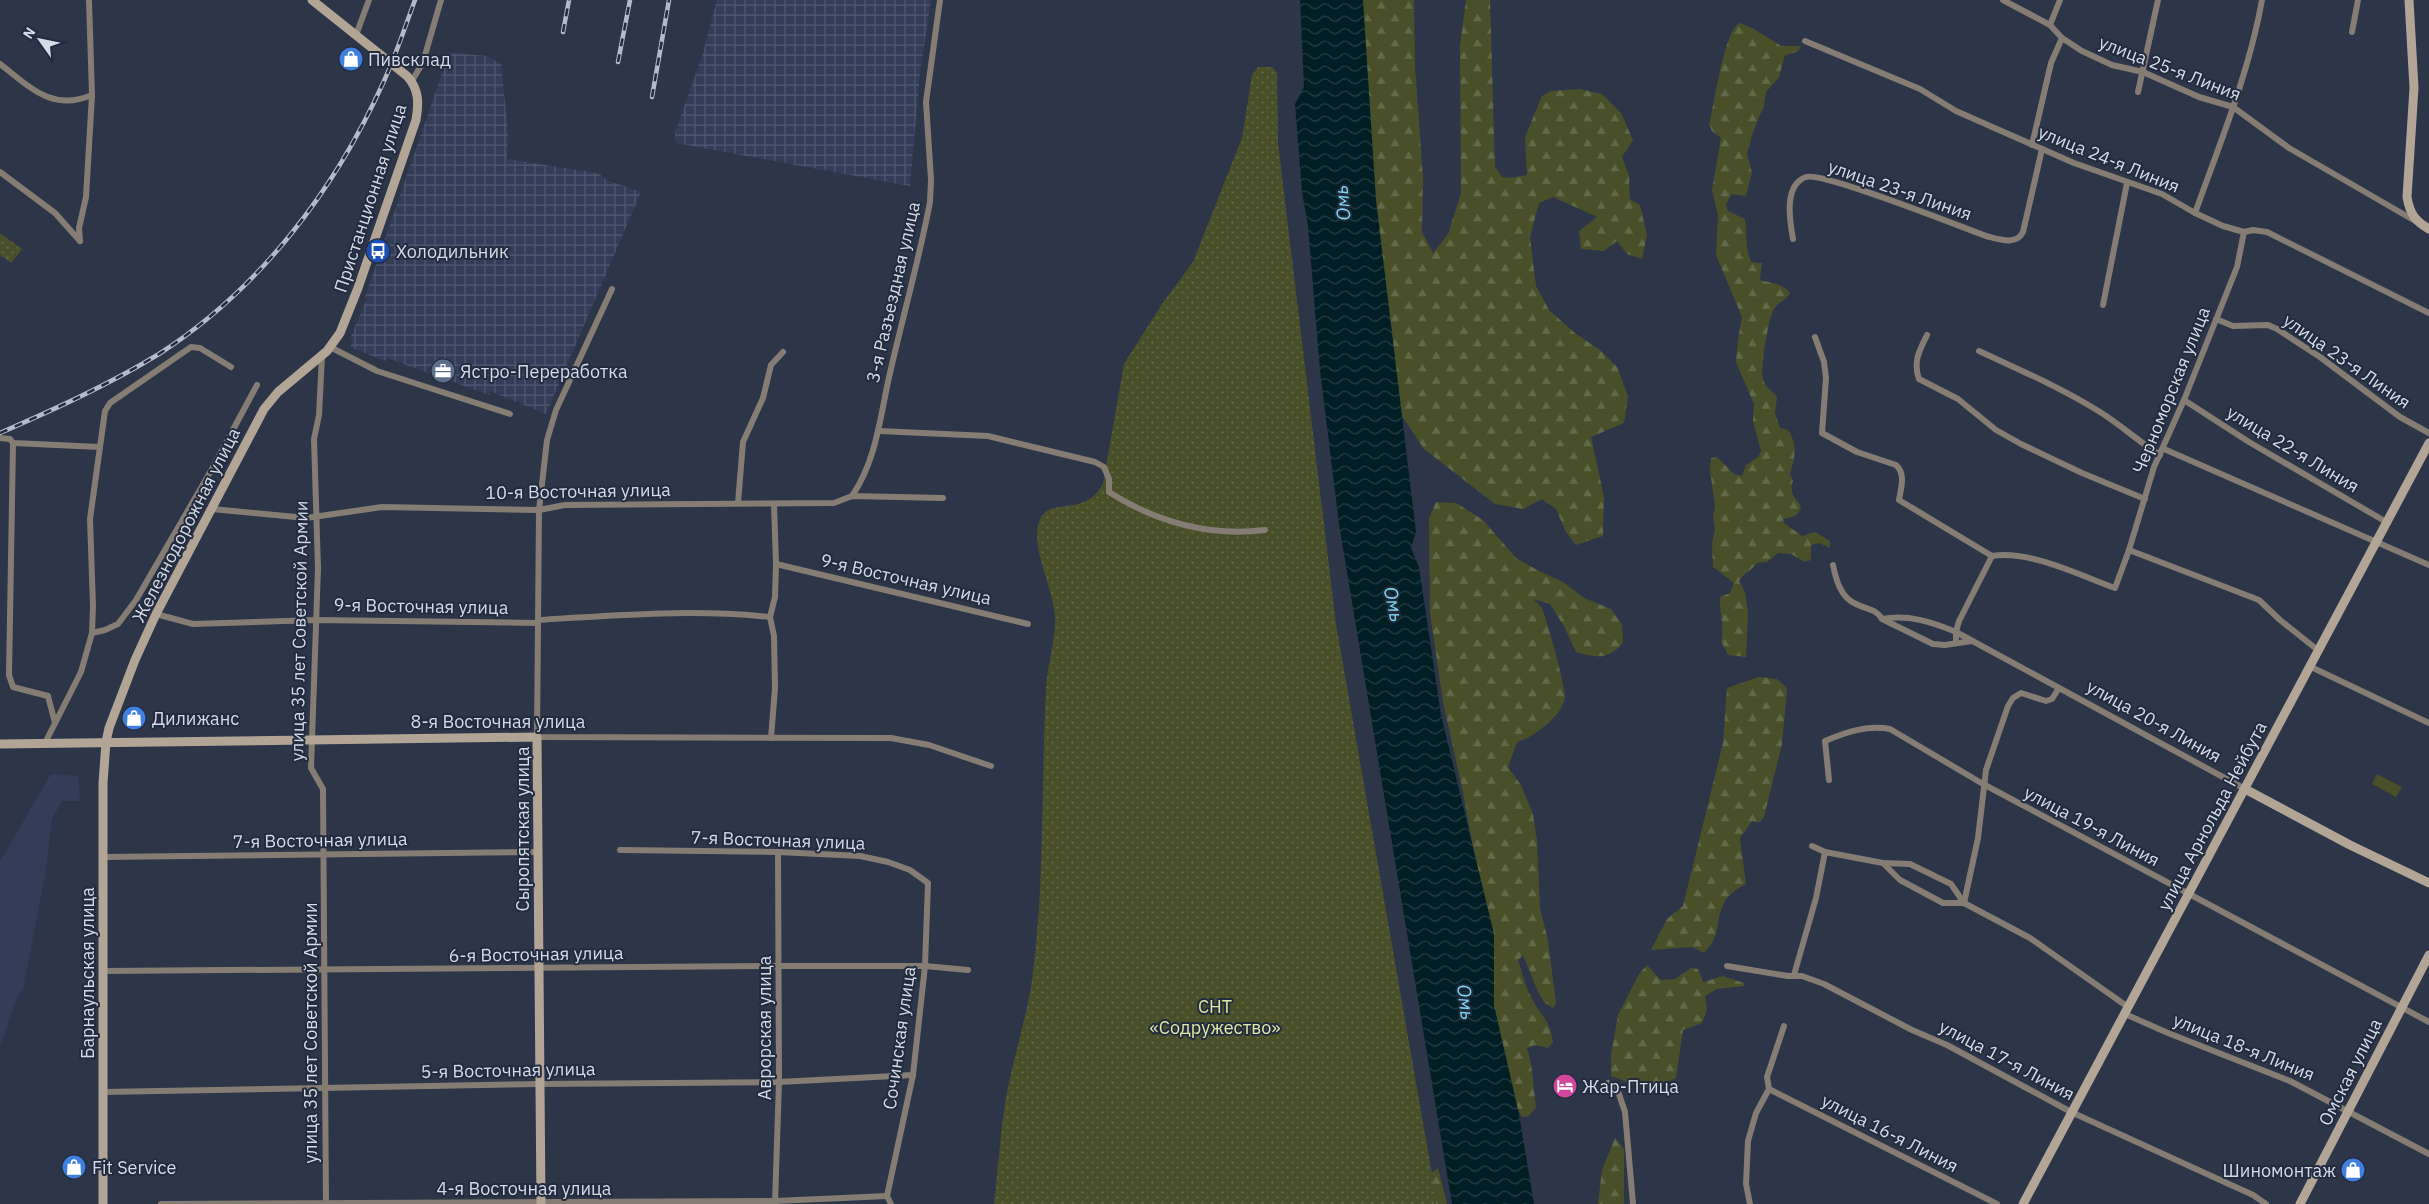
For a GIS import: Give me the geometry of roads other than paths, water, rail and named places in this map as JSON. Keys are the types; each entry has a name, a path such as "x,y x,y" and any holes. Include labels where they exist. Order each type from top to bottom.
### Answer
{"street":[{"path":"0,172 55,213 80,241 79,228 86,197 92,95 90,0"},
{"path":"312,0 412,81"},
{"path":"356,35 369,0"},
{"name":"Пристанционная улица","path":"330,347 340,333 350,310 416,120 419,105 417,91 412,81 423,62 441,0"},
{"name":"3-я Разъездная улица","path":"852,496 868,467 879,431 889,375 930,202 931,180 926,102 940,0"},
{"name":"улица 25-я Линия","path":"2003,0 2050,25 2062,38 2082,51 2112,66 2143,72 2199,97 2233,107 2289,148 2429,229"},
{"path":"2050,25 2060,0"},
{"path":"2138,92 2158,0"},
{"path":"2195,213 2233,107 2257,27 2262,0"},
{"path":"2352,32 2358,0"},
{"path":"2408,0 2414,88 2407,197 2410,210 2416,222"},
{"path":"2032,144 2051,64 2062,38"},
{"name":"улица 24-я Линия","path":"1805,41 1920,89 1956,111 2042,150 2127,183 2162,194 2195,213 2244,232 2253,230 2267,232 2429,313"},
{"path":"0,64 41,96 74,101 92,95"},
{"name":"улица 23-я Линия","path":"1793,239 1789,215 1792,193 1798,182 1806,177 1816,176 1844,184 1986,236 2008,241 2021,236 2042,150"},
{"path":"2103,305 2127,183"},
{"name":"Черноморская улица","path":"1992,556 2006,554 2030,558 2115,588 2129,550 2154,467 2184,400 2237,267 2244,232"},
{"name":"Сыропятская улица","path":"541,1204 537,737 539,510 547,440 556,410 612,289"},
{"name":"улица 23-я Линия","path":"2216,319 2233,326 2268,325 2277,328 2314,352 2400,417 2429,433"},
{"path":"1927,335 1917,354 1916,370 1919,379 1958,399 1996,430 2021,444 2082,473 2145,498"},
{"path":"1815,337 1824,362 1826,378 1822,433 1857,452 1896,465 1901,469 1902,476 1900,500 1992,556 1959,621 1956,643"},
{"path":"45,742 81,672 92,633 90,519 105,411 110,403 191,347 200,348 231,367"},
{"path":"330,347 377,372 510,414"},
{"name":"Железнодорожная улица","path":"106,742 128,678 156,614 271,399 330,347"},
{"path":"1979,351 2073,396 2125,428 2145,446 2378,541 2429,565"},
{"path":"738,503 742,442 763,398 771,365 783,352"},
{"name":"улица 35 лет Советской Армии","path":"322,356 319,416 314,439 318,568 311,768 323,789 325,854 326,1203"},
{"path":"92,633 118,624 136,600 212,469 257,385"},
{"name":"улица 22-я Линия","path":"2184,400 2249,442 2388,523"},
{"path":"879,431 988,436 1095,462 1104,467 1109,479 1109,492 1148,515 1204,530 1248,532 1265,530"},
{"path":"0,438 5,437 13,443 100,446"},
{"path":"13,443 8,675 13,687 48,696 55,723"},
{"name":"улица Арнольда Нейбута","path":"2023,1204 2429,444"},
{"name":"10-я Восточная улица","path":"212,509 315,517 351,510 382,507 539,510 565,505 834,503 852,496 943,498"},
{"path":"771,738 775,688 774,636 770,618 775,597 774,504"},
{"path":"2129,550 2259,600 2280,620 2319,651"},
{"name":"9-я Восточная улица","path":"776,564 1028,624"},
{"path":"1833,565 1840,589 1856,604 1874,609 1882,619 1933,644 1972,641"},
{"name":"9-я Восточная улица","path":"156,614 193,624 316,620 538,622 645,612 724,612 770,618"},
{"name":"улица 20-я Линия","path":"1882,619 1908,617 1932,622 1956,632 2350,845 2429,882"},
{"path":"2311,667 2429,723"},
{"path":"1964,902 1978,838 1986,770 2013,698 2021,693 2046,701 2052,699 2059,688"},
{"name":"улица 19-я Линия","path":"1829,780 1825,741 1843,733 1880,727 1890,729 1983,784 2429,1022"},
{"name":"8-я Восточная улица","path":"0,744 312,738 891,738 929,745 991,766"},
{"name":"Барнаульская улица","path":"103,1204 102,857 103,783 106,742"},
{"name":"улица 18-я Линия","path":"1812,846 1825,852 1883,863 1910,864 1951,884 1964,902 2030,938 2127,1010 2168,1033 2290,1081 2429,1154"},
{"name":"7-я Восточная улица","path":"620,850 778,852 870,858 910,870 928,883"},
{"name":"7-я Восточная улица","path":"102,857 538,852"},
{"name":"Аврорская улица","path":"775,1202 779,1082 778,852"},
{"path":"1794,975 1816,898 1825,852"},
{"name":"улица 18-я Линия","path":"1883,863 1900,880 1943,903 1964,902"},
{"name":"Сочинская улица","path":"888,1196 913,1075 925,966 928,883"},
{"name":"Омская улица","path":"2300,1204 2429,955"},
{"name":"6-я Восточная улица","path":"103,971 779,966 925,966 968,970"},
{"name":"улица 17-я Линия","path":"1727,966 1788,976 1794,975 1824,984 1912,1030 1925,1034 2071,1112 2253,1195 2266,1204"},
{"path":"1750,1204 1746,1184 1748,1141 1756,1113 1769,1089 1767,1077 1784,1026"},
{"name":"5-я Восточная улица","path":"103,1092 540,1084 779,1082 913,1075"},
{"path":"1608,1083 1619,1094 1625,1112 1633,1204"},
{"name":"улица 16-я Линия","path":"1769,1089 1997,1204"},
{"path":"888,1196 891,1204"},
{"name":"4-я Восточная улица","path":"161,1204 775,1202 888,1196"}],"water":[{"name":"Омь","path":"1300,0 1363,0 1376,200 1416,532 1411,548 1419,567 1441,715 1494,934 1494,1005 1519,1114 1534,1204 1452,1204 1339,524 1320,370 1308,226 1302,192 1295,104 1304,87"}],"railway":[{"path":"0,433 81,396 159,354 196,328 262,268 318,198 342,160 384,81 415,0"},
{"path":"563,32 569,0"},
{"path":"618,62 630,0"},
{"path":"652,97 669,0"}],"place":[{"name":"Пивсклад","path":"351,59"},
{"name":"Холодильник","path":"378,251"},
{"name":"Ястро-Переработка","path":"443,371"},
{"name":"Дилижанс","path":"134,718"},
{"name":"Жар-Птица","path":"1565,1086"},
{"name":"Fit Service","path":"74,1167"},
{"name":"Шиномонтаж","path":"2353,1170"}],"park label":[{"name":"СНТ «Содружество»","path":"1215,1016"}]}
